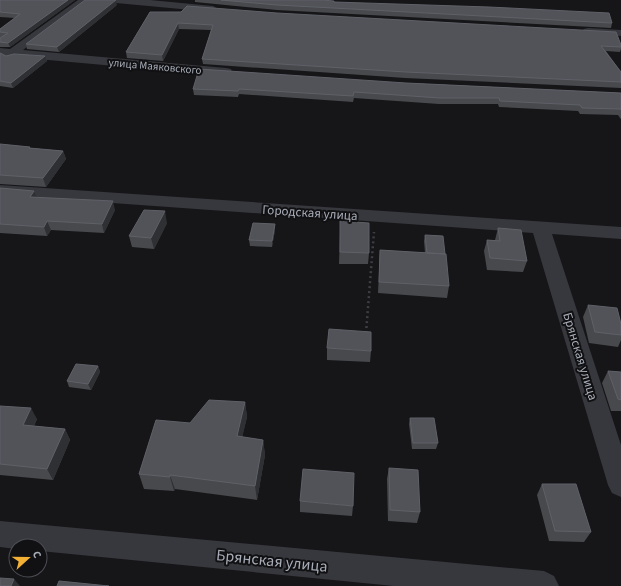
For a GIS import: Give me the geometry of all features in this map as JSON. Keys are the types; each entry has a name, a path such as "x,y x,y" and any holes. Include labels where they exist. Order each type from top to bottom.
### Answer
{"street":[{"path":"0,62 6,52 85,0"},
{"path":"116,0 224,10"},
{"path":"574,31 621,33"},
{"name":"улица Маяковского","path":"6,52 240,73"},
{"name":"Городская улица","path":"0,190 621,233"},
{"name":"Брянская улица","path":"541,228 621,484"},
{"name":"Брянская улица","path":"0,534 544,586"}],"path":[{"path":"368,337 366,334 376,216"}],"building":[{"path":"0,0 68,0 8,43 0,42 0,38 8,33 0,32 0,29 20,14 0,12"},
{"path":"85,0 116,0 57,47 26,44"},
{"path":"221,0 322,0 334,2 609,13 612,23 277,5"},
{"path":"187,6 277,13 616,32 621,47 601,46 621,72 621,82 406,72 202,59 213,25 178,23 162,55 126,52 150,12 181,12"},
{"path":"0,53 6,56 14,54 45,56 11,83 0,81"},
{"path":"199,69 406,83 621,93 621,109 582,108 580,105 500,101 499,98 440,98 354,92 353,96 239,89 238,91 193,89"},
{"path":"0,144 63,151 43,178 0,175"},
{"path":"0,188 34,191 30,197 113,201 102,224 47,221 44,227 0,224"},
{"path":"144,210 165,211 151,238 129,236"},
{"path":"340,221 369,223 369,253 340,252"},
{"path":"253,223 275,224 272,241 249,240"},
{"path":"498,228 521,230 527,261 490,258 487,240 500,241"},
{"path":"425,235 443,236 445,254 427,253"},
{"path":"380,250 446,254 449,286 379,282"},
{"path":"588,305 617,308 621,324 621,335 595,332"},
{"path":"329,329 371,332 371,351 327,348"},
{"path":"76,364 98,366 88,384 67,381"},
{"path":"608,371 621,372 621,400 618,399"},
{"path":"209,400 245,402 237,436 263,440 255,486 170,475 170,477 139,474 156,420 190,423"},
{"path":"0,406 31,408 23,425 65,429 47,469 0,464"},
{"path":"410,418 434,418 438,443 413,443"},
{"path":"389,468 418,470 420,512 390,510"},
{"path":"303,469 354,473 353,506 300,501"},
{"path":"542,484 576,484 591,532 555,531"},
{"path":"0,578 14,579 11,586 0,586"},
{"path":"59,581 109,586 57,586"}]}
